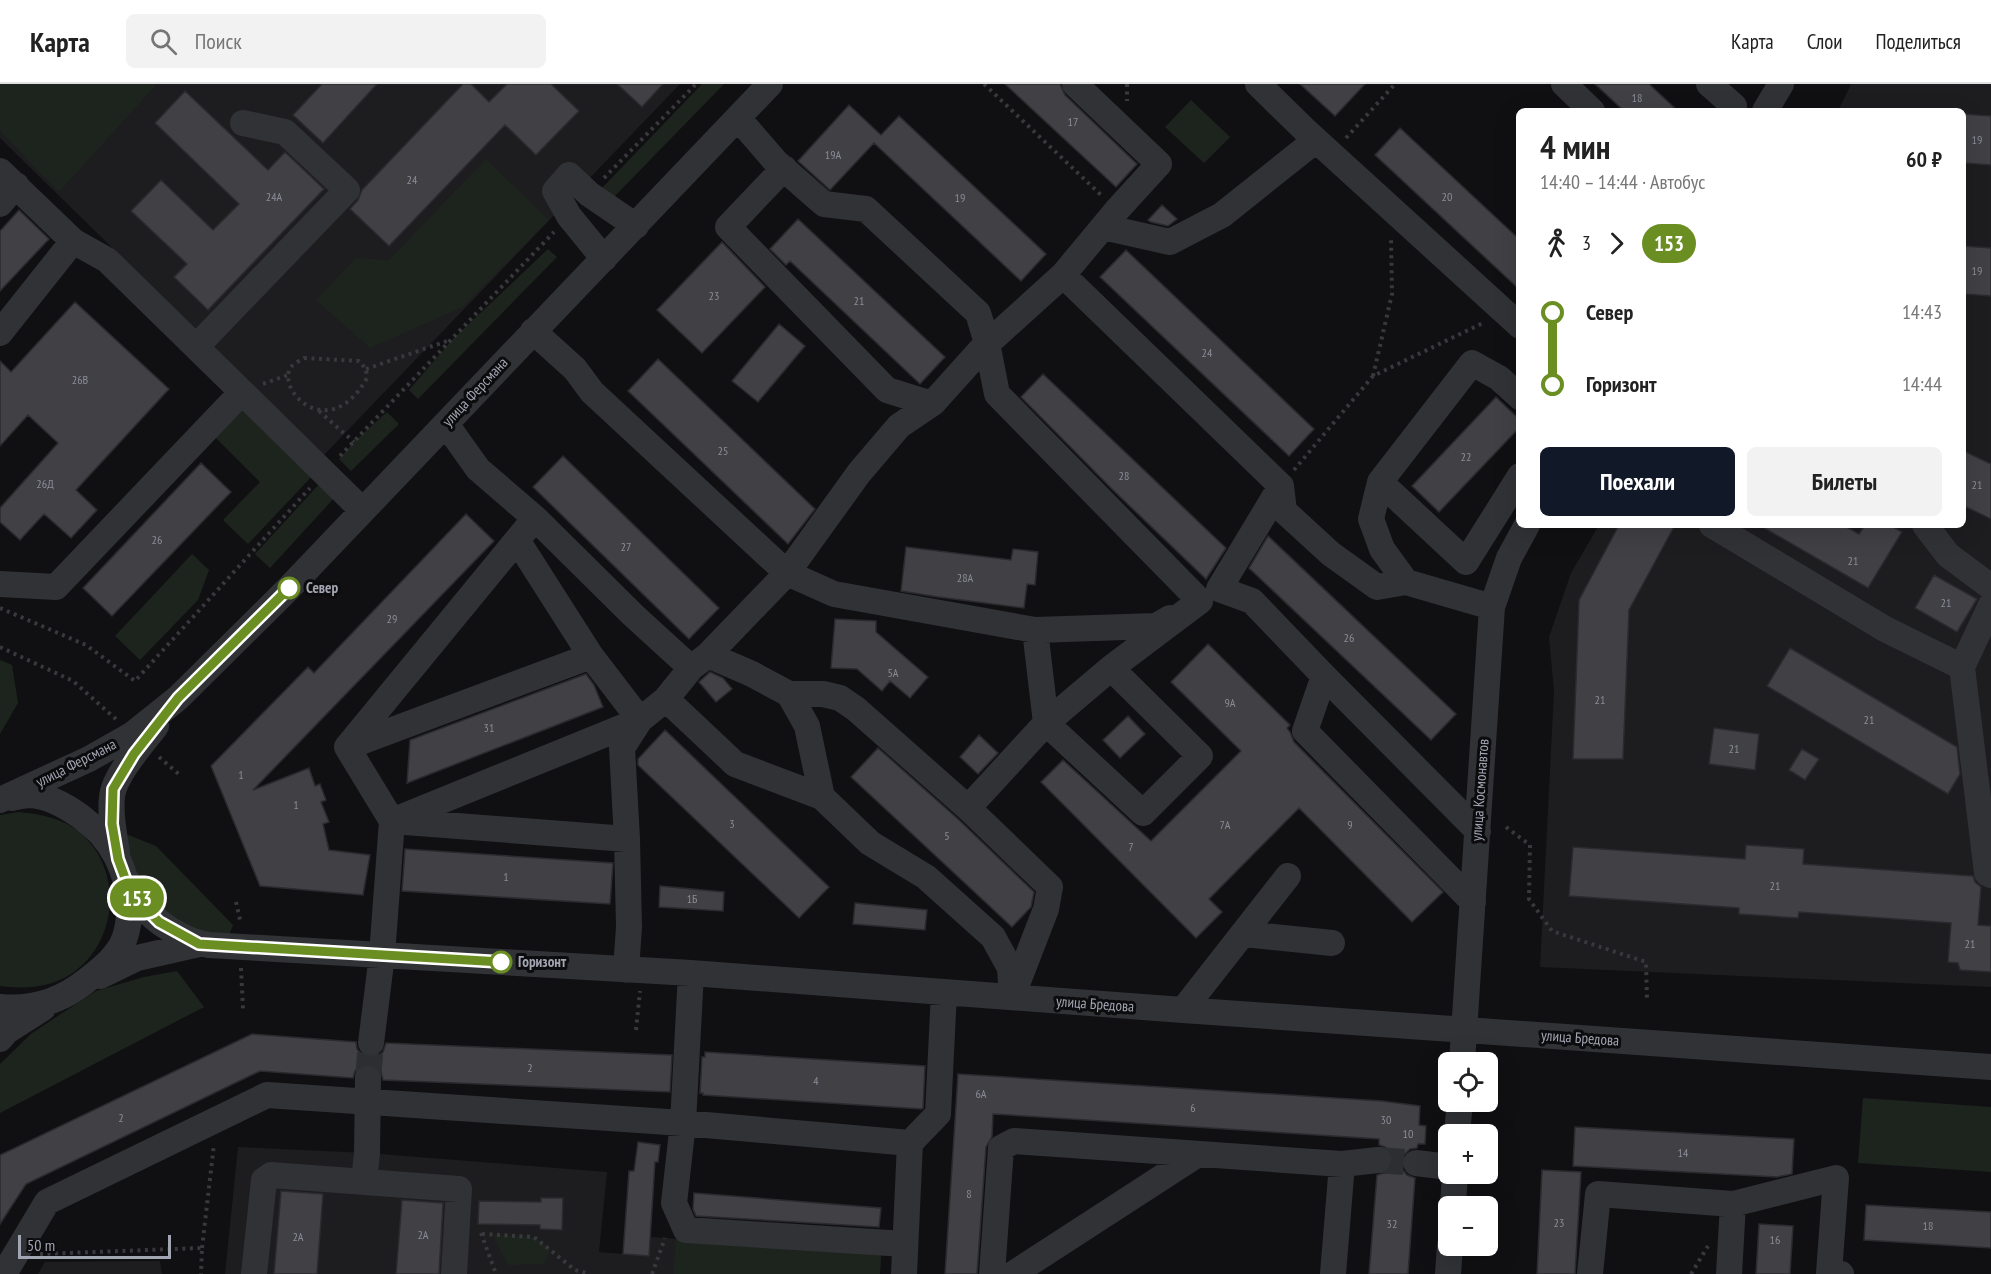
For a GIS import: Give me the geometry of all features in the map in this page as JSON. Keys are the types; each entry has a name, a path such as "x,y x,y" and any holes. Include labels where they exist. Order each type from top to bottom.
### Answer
{"street":[{"name":"улица Ферсмана","path":"0,801 89,759 133,734 178,698 289,588 770,84"},
{"path":"392,821 639,720 666,699 699,661 787,573 859,473 899,426 933,403 988,343 1063,275 1159,164 1076,84"},
{"path":"1258,84 1512,319"},
{"path":"1564,84 1589,108"},
{"path":"1709,84 1737,108"},
{"path":"1767,108 1781,84"},
{"path":"738,118 776,162 824,204 866,209 978,313 988,343 997,394 1210,595 1252,601 1478,831"},
{"path":"196,347 346,190 285,132 243,123"},
{"path":"1110,219 1170,242 1222,215 1324,147"},
{"path":"784,168 728,227 887,390 933,403"},
{"path":"604,259 569,216 555,191 569,175 589,194 636,225"},
{"path":"5,187 73,241 107,260 362,510"},
{"path":"0,333 73,241"},
{"path":"1063,275 1281,486 1284,511 1331,554 1377,587 1406,582 1492,607"},
{"path":"533,331 575,369 592,392 787,573 834,594 1035,630 1156,626 1210,595"},
{"path":"1406,582 1383,549 1371,519 1380,482 1472,363 1499,378 1516,393"},
{"path":"0,584 56,587 242,392"},
{"path":"446,424 478,469 535,518 633,615 699,661 752,674 789,694 823,694 840,698 968,808 1050,887 1046,909 1012,998"},
{"path":"1380,482 1466,562 1516,487"},
{"path":"968,808 1046,723 1111,669 1210,595 1281,486"},
{"path":"346,747 535,518"},
{"name":"улица Космонавтов","path":"1463,1052 1492,607 1509,558 1525,528"},
{"path":"1717,528 1885,629 1962,667"},
{"path":"1926,528 1948,555 1991,587"},
{"path":"517,540 591,656 639,720"},
{"path":"1991,605 1962,667 1988,873 1991,875"},
{"path":"1035,630 1046,723 1143,813 1200,756 1111,669"},
{"path":"346,747 591,656"},
{"path":"1324,676 1305,731 1473,902"},
{"path":"789,694 807,726 822,797"},
{"name":"улица Ферсмана","path":"74,989 113,957 125,939 129,918 129,899 112,824 113,789 134,754 178,698"},
{"path":"666,699 735,764 822,797 870,843 926,877 993,937 1010,968 1012,998"},
{"path":"626,970 627,839 622,748 639,720"},
{"path":"346,747 392,821 382,955 371,1043"},
{"path":"0,801 30,795 52,800 70,808 101,834 140,903 159,922 199,944"},
{"path":"392,821 627,839"},
{"path":"1183,1010 1288,876"},
{"path":"1244,934 1332,943"},
{"path":"0,1007 35,1006 137,958 199,944"},
{"name":"улица Бредова","path":"199,944 691,973 1991,1067"},
{"path":"691,973 683,1124 674,1203 686,1230 905,1244"},
{"path":"0,1039 7,1031 74,989"},
{"path":"904,1274 910,1143 938,1114 944,992"},
{"path":"6,1258 47,1202 267,1095 368,1090 683,1124 910,1143"},
{"path":"364,1181 368,1090"},
{"path":"992,1274 1001,1148 1014,1142 1342,1164 1378,1160"},
{"path":"1013,1274 1198,1154"},
{"path":"1416,1163 1438,1166"},
{"path":"1333,1274 1342,1164"},
{"path":"254,1274 264,1180 271,1175 459,1189 454,1274"},
{"path":"1590,1274 1599,1194 1733,1204 1836,1178 1829,1273 1841,1274"},
{"path":"1729,1274 1733,1204"},
{"path":"1448,1274 1449,1256"}],"path":[{"path":"589,194 696,84"},
{"path":"984,84 1110,219"},
{"path":"1324,147 1395,84"},
{"path":"1281,486 1373,376 1392,294 1391,209"},
{"path":"0,608 86,645 135,681 323,473 569,216"},
{"path":"1373,376 1512,319"},
{"path":"366,369 453,339"},
{"path":"319,411 336,410 354,395 367,378 366,369 359,361 304,358 291,366 288,375 291,389 308,406 319,411 354,442"},
{"path":"0,647 73,681 120,723"},
{"path":"157,756 180,776"},
{"path":"1506,827 1530,845 1529,899 1552,931 1646,962 1647,1001"},
{"path":"236,902 243,934"},
{"path":"241,962 243,1009"},
{"path":"201,1274 217,1120"},
{"path":"482,1234 534,1237 575,1270 590,1274"},
{"path":"6,1258 202,1248"}],"shaded area":[{"path":"0,84 680,84 324,455 0,138"},
{"path":"0,84 157,84 59,192 0,131"},
{"path":"702,84 724,84 613,198 602,188"},
{"path":"1851,84 1991,84 1991,987 1540,967 1554,691 1549,637 1571,573 1597,528 1966,528 1966,108 1839,108"},
{"path":"1191,100 1230,137 1204,163 1165,127"},
{"path":"486,159 549,220 461,308 370,348 316,300 356,258 389,260"},
{"path":"548,249 557,257 418,399 409,390 453,339"},
{"path":"244,402 316,472 248,544 223,520 260,482 212,434"},
{"path":"387,412 399,424 351,471 339,459"},
{"path":"321,482 336,496 270,568 255,554"},
{"path":"192,554 209,570 198,600 140,660 115,636"},
{"path":"0,660 12,665 18,703 0,734"},
{"path":"19,812 61,821 86,838 99,856 107,876 110,898 108,920 100,941 88,959 63,979 45,985 28,987 0,986 0,815"},
{"path":"121,832 156,846 233,925 228,938 193,929 155,904 132,867"},
{"path":"177,971 204,1007 0,1113 0,1064 32,1033 96,991 144,977"},
{"path":"1863,1098 1991,1107 1991,1172 1858,1163"},
{"path":"238,1147 367,1153 607,1172 599,1252 648,1256 651,1237 881,1254 880,1274 225,1274"},
{"path":"492,1234 534,1237 551,1249 544,1264 508,1265"},
{"path":"676,1239 881,1254 880,1274 673,1274"},
{"path":"160,1261 162,1274 38,1274 45,1262"}],"building":[{"path":"322,84 377,84 323,143 293,115"},
{"path":"463,84 471,84 489,102 507,84 551,84 579,111 536,155 505,125 389,246 350,209 358,200 362,190"},
{"path":"617,84 663,84 642,107"},
{"path":"1005,84 1060,84 1065,95 1137,164 1116,187"},
{"path":"1300,84 1365,84 1335,116"},
{"path":"1595,84 1649,84 1675,108 1621,108"},
{"path":"185,91 268,170 285,152 324,189 208,310 174,277 187,264 131,211 161,180 213,230 239,204 155,123"},
{"path":"849,105 881,135 899,116 1046,254 1021,281 874,143 830,190 798,161"},
{"path":"1966,114 1991,116 1991,165 1966,163"},
{"path":"1400,128 1516,236 1516,286 1375,155"},
{"path":"1162,205 1177,219 1168,226 1148,220"},
{"path":"19,210 49,239 0,291 0,231"},
{"path":"798,219 945,357 920,384 790,261 786,265 770,249"},
{"path":"722,242 765,287 702,353 657,310"},
{"path":"1966,246 1991,248 1991,296 1966,294"},
{"path":"1126,250 1314,429 1289,456 1100,277"},
{"path":"75,302 169,389 76,490 97,510 71,538 44,514 20,540 0,522 0,508 58,443 28,415 0,446 0,361 11,372"},
{"path":"779,324 805,346 758,402 732,381"},
{"path":"658,359 815,509 788,544 628,391"},
{"path":"1043,374 1226,548 1206,579 1021,397"},
{"path":"1496,397 1516,416 1516,431 1439,512 1412,486"},
{"path":"1966,452 1991,464 1991,519 1966,507"},
{"path":"563,456 719,608 689,639 533,487"},
{"path":"201,463 231,492 112,616 83,588"},
{"path":"466,514 494,541 253,790 309,768 315,786 320,784 326,800 321,802 329,822 323,824 329,850 370,855 363,895 260,886 211,766 308,667 314,673"},
{"path":"1617,528 1673,528 1629,610 1623,759 1573,759 1579,600"},
{"path":"1764,528 1848,528 1859,534 1863,528 1895,528 1902,532 1868,588"},
{"path":"1268,536 1456,714 1431,740 1249,568"},
{"path":"906,547 1011,560 1013,549 1038,552 1035,585 1027,584 1024,608 901,591"},
{"path":"1934,575 1977,599 1957,632 1915,608"},
{"path":"835,619 876,621 876,632 928,677 910,698 890,681 882,691 857,669 831,668"},
{"path":"1208,644 1290,725 1287,728 1294,742 1443,892 1412,922 1299,808 1209,899 1222,912 1196,938 1041,782 1063,760 1151,841 1241,751 1171,682"},
{"path":"1790,648 1957,747 1960,774 1948,794 1767,686"},
{"path":"710,672 723,678 732,689 716,702 699,682"},
{"path":"586,674 594,685 603,707 407,783 410,740"},
{"path":"1128,716 1145,734 1120,758 1103,740"},
{"path":"1714,728 1759,734 1755,770 1709,764"},
{"path":"665,730 829,887 799,918 638,765 638,759"},
{"path":"979,735 998,753 978,774 960,757"},
{"path":"878,748 958,819 1034,892 1031,907 1012,927 851,777"},
{"path":"1802,749 1819,759 1805,780 1789,770"},
{"path":"1746,845 1804,849 1803,864 1973,876 1975,882 1981,887 1978,925 1991,926 1991,972 1960,970 1958,963 1948,962 1951,923 1799,912 1798,918 1739,914 1739,908 1569,896 1573,847 1745,859"},
{"path":"405,849 613,863 610,904 402,891"},
{"path":"660,886 724,892 723,911 659,907"},
{"path":"855,903 927,910 925,930 853,924"},
{"path":"252,1034 356,1042 357,1049 362,1055 370,1058 377,1057 383,1052 386,1043 672,1055 670,1092 383,1080 381,1071 369,1064 360,1066 353,1078 260,1071 26,1184 0,1224 0,1155"},
{"path":"705,1052 925,1066 923,1108 703,1095 700,1093 702,1057 705,1057"},
{"path":"958,1074 1382,1101 1420,1106 1419,1125 1426,1126 1425,1144 1418,1144 1417,1148 1410,1149 1401,1162 1402,1169 1407,1175 1415,1178 1408,1274 1369,1274 1377,1175 1387,1172 1393,1159 1390,1151 1379,1145 1379,1139 993,1114 992,1137 986,1147 977,1274 945,1274"},
{"path":"1575,1127 1794,1139 1792,1174 1777,1177 1573,1166"},
{"path":"638,1142 660,1145 658,1162 655,1162 649,1256 623,1254 629,1171 634,1171"},
{"path":"1542,1170 1581,1172 1575,1274 1537,1274"},
{"path":"281,1191 323,1194 317,1274 274,1274"},
{"path":"694,1193 881,1208 879,1227 696,1216 693,1209"},
{"path":"541,1198 563,1198 562,1230 540,1229 540,1225 478,1224 479,1201 541,1202"},
{"path":"402,1200 443,1203 439,1274 396,1274"},
{"path":"1866,1205 1991,1212 1991,1248 1864,1240"},
{"path":"1759,1224 1793,1226 1790,1274 1756,1274"}],"tunnel":[{"path":"368,1079 371,1043"},
{"path":"1378,1160 1416,1163"}],"bus line":[{"name":"153","path":"289,588 178,698 134,754 113,789 112,824 118,859 125,878 140,903 159,922 199,944 501,962"}],"place":[{"name":"Север","path":"289,588"},
{"name":"Горизонт","path":"501,962"}]}
